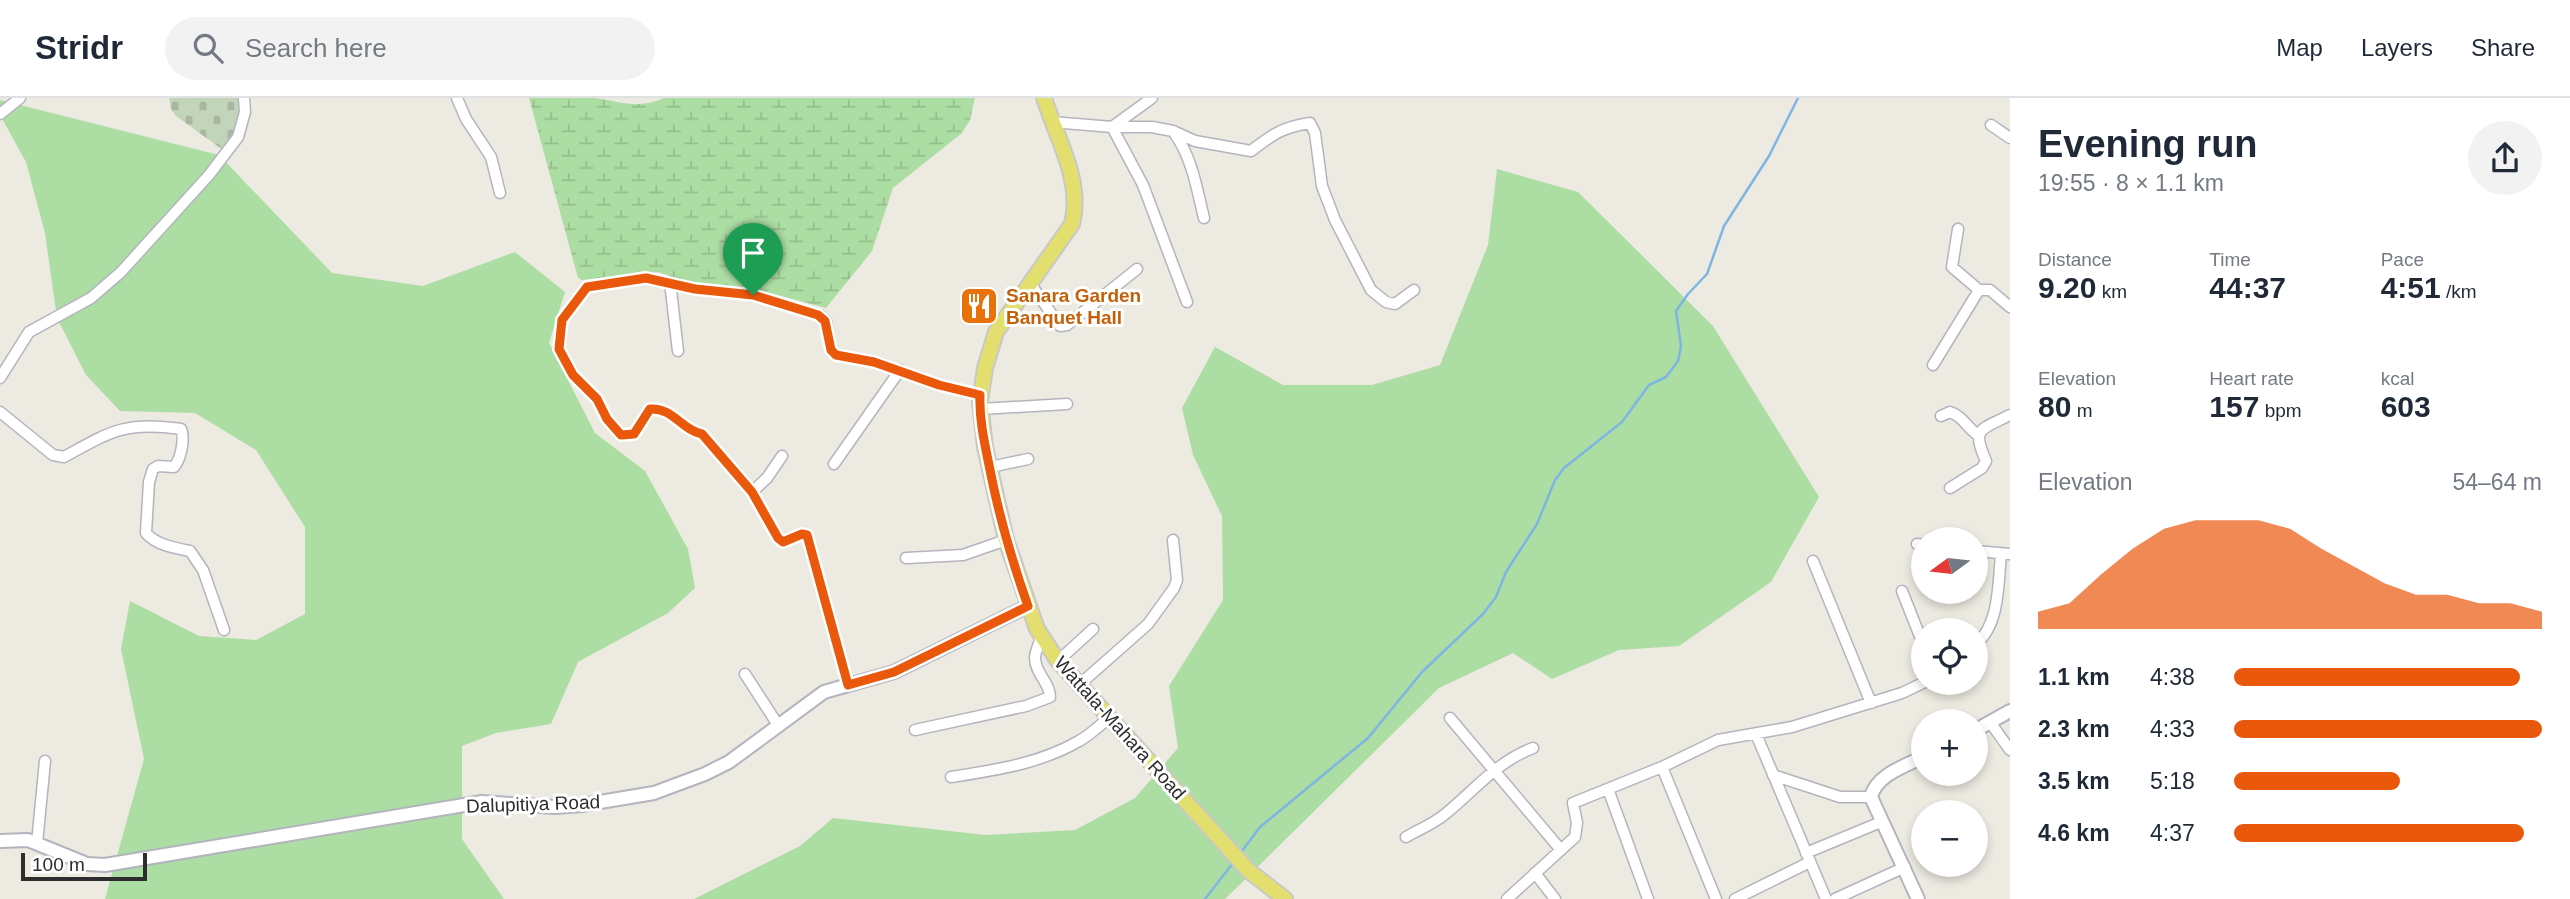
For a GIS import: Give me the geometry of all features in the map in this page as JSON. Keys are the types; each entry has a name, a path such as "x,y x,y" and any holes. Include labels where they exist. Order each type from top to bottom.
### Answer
{"main road":[{"name":"Wattala-Mahara Road","path":"1044,98 1075,186 1077,207 1072,225 996,332 981,402 985,447 1006,540 1037,629 1058,661 1249,871 1285,899"}],"street":[{"path":"0,114 20,98"},
{"path":"0,378 29,332 91,298 111,281 209,175 238,138 245,112 244,98"},
{"path":"457,98 466,119 491,157 500,193"},
{"path":"1112,127 1152,98"},
{"path":"1052,122 1152,127 1173,131 1195,141 1251,150 1275,132 1310,123 1315,133 1322,186 1335,220 1371,290 1386,302 1395,303 1414,290"},
{"path":"1991,125 2010,138"},
{"path":"1112,127 1143,186 1187,302"},
{"path":"1173,131 1182,144 1194,177 1204,218"},
{"path":"1958,229 1952,267 1979,290 1990,290 2010,307"},
{"path":"1030,283 1060,326 1067,325 1137,269"},
{"path":"848,685 807,535 802,534 783,542 778,538 752,492 702,434 691,432 671,414 659,408 650,409 634,434 621,435 607,419 597,399 573,375 559,349 562,320 587,287 646,278 695,289 753,295 818,315 825,321 831,350 836,355 901,370 981,402 1067,404"},
{"path":"670,282 678,351"},
{"path":"1933,365 1979,290"},
{"path":"834,464 901,370"},
{"path":"0,412 53,455 64,457 107,433 125,428 150,424 181,429 183,434 178,463 174,467 158,466 153,469 149,482 146,533 150,538 166,545 190,551 203,570 224,630"},
{"path":"1941,416 1951,412 1959,415 1969,429 1978,435"},
{"path":"1950,488 1982,468 1986,461 1978,442 1981,430 2010,415"},
{"path":"752,492 767,478 782,456"},
{"path":"990,467 1028,460"},
{"path":"906,558 963,555 1006,540"},
{"path":"1079,684 1148,624 1174,589 1177,580 1173,540"},
{"path":"1988,552 2006,554 1988,628"},
{"path":"1813,561 1871,703"},
{"path":"1902,591 1913,618"},
{"name":"Dalupitiya Road","path":"0,841 28,840 87,864 105,865 482,802 555,807 654,793 705,775 729,762 824,692 894,672 1028,606"},
{"path":"1058,661 1093,629"},
{"path":"915,730 1026,706 1050,697 1034,656 1042,635"},
{"path":"745,674 778,724"},
{"path":"1507,899 1575,837 1577,823 1573,803 1662,767 1718,740 1792,727 1871,703 1911,687"},
{"path":"2010,711 1990,722 2010,750"},
{"path":"951,778 1035,761 1081,741 1110,717"},
{"path":"1450,718 1561,850"},
{"path":"1756,734 1826,899"},
{"path":"1406,837 1443,816 1494,770 1516,755 1533,748"},
{"path":"37,843 45,761"},
{"path":"1911,764 1879,781 1873,788 1871,797 1918,899"},
{"path":"1662,767 1716,899"},
{"path":"1773,775 1840,797 1871,797"},
{"path":"1608,789 1648,899"},
{"path":"1735,899 1808,858 1881,822"},
{"path":"1835,899 1905,867"},
{"path":"1535,873 1555,899"}],"green space":[{"path":"169,98 240,98 241,118 223,150 176,116 171,109"},
{"path":"529,98 594,98 637,104 664,98 975,98 970,120 962,133 893,188 872,251 826,308 752,288 696,284 658,272 582,280 578,278"},
{"path":"0,100 219,155 332,273 423,286 515,252 565,292 549,343 595,433 645,471 688,549 695,588 668,613 578,662 551,724 496,733 462,746 462,839 504,899 105,899 144,759 121,649 130,601 199,636 256,640 305,614 305,527 256,450 195,413 120,411 86,375 57,318 45,233 26,162 0,115"},
{"path":"1497,169 1578,192 1713,326 1819,497 1771,582 1679,646 1619,650 1552,679 1513,653 1439,688 1225,899 694,899 800,846 833,818 986,835 1075,830 1135,798 1178,748 1169,686 1223,600 1222,516 1193,455 1182,408 1215,347 1283,385 1372,385 1440,365 1488,245"}],"waterway":[{"path":"1239,855 1260,827 1368,738 1422,672 1483,614 1496,597 1506,572 1537,524 1555,480 1564,468 1622,422 1649,385 1666,377 1678,361 1681,346 1676,311 1707,274 1724,226 1769,156 1798,98"},
{"path":"1205,899 1233,863"}],"place":[{"name":"Sanara Garden Banquet Hall","path":"979,306"}],"route":[{"path":"646,278 695,289 753,295 818,315 825,321 831,350 836,355 874,362 939,385 980,395 985,447 995,498 1028,606 894,672 848,685 807,535 802,534 783,542 778,538 752,492 702,434 691,432 671,414 659,408 650,409 634,434 621,435 607,419 597,399 573,375 559,349 562,320 587,287 646,278"}]}
